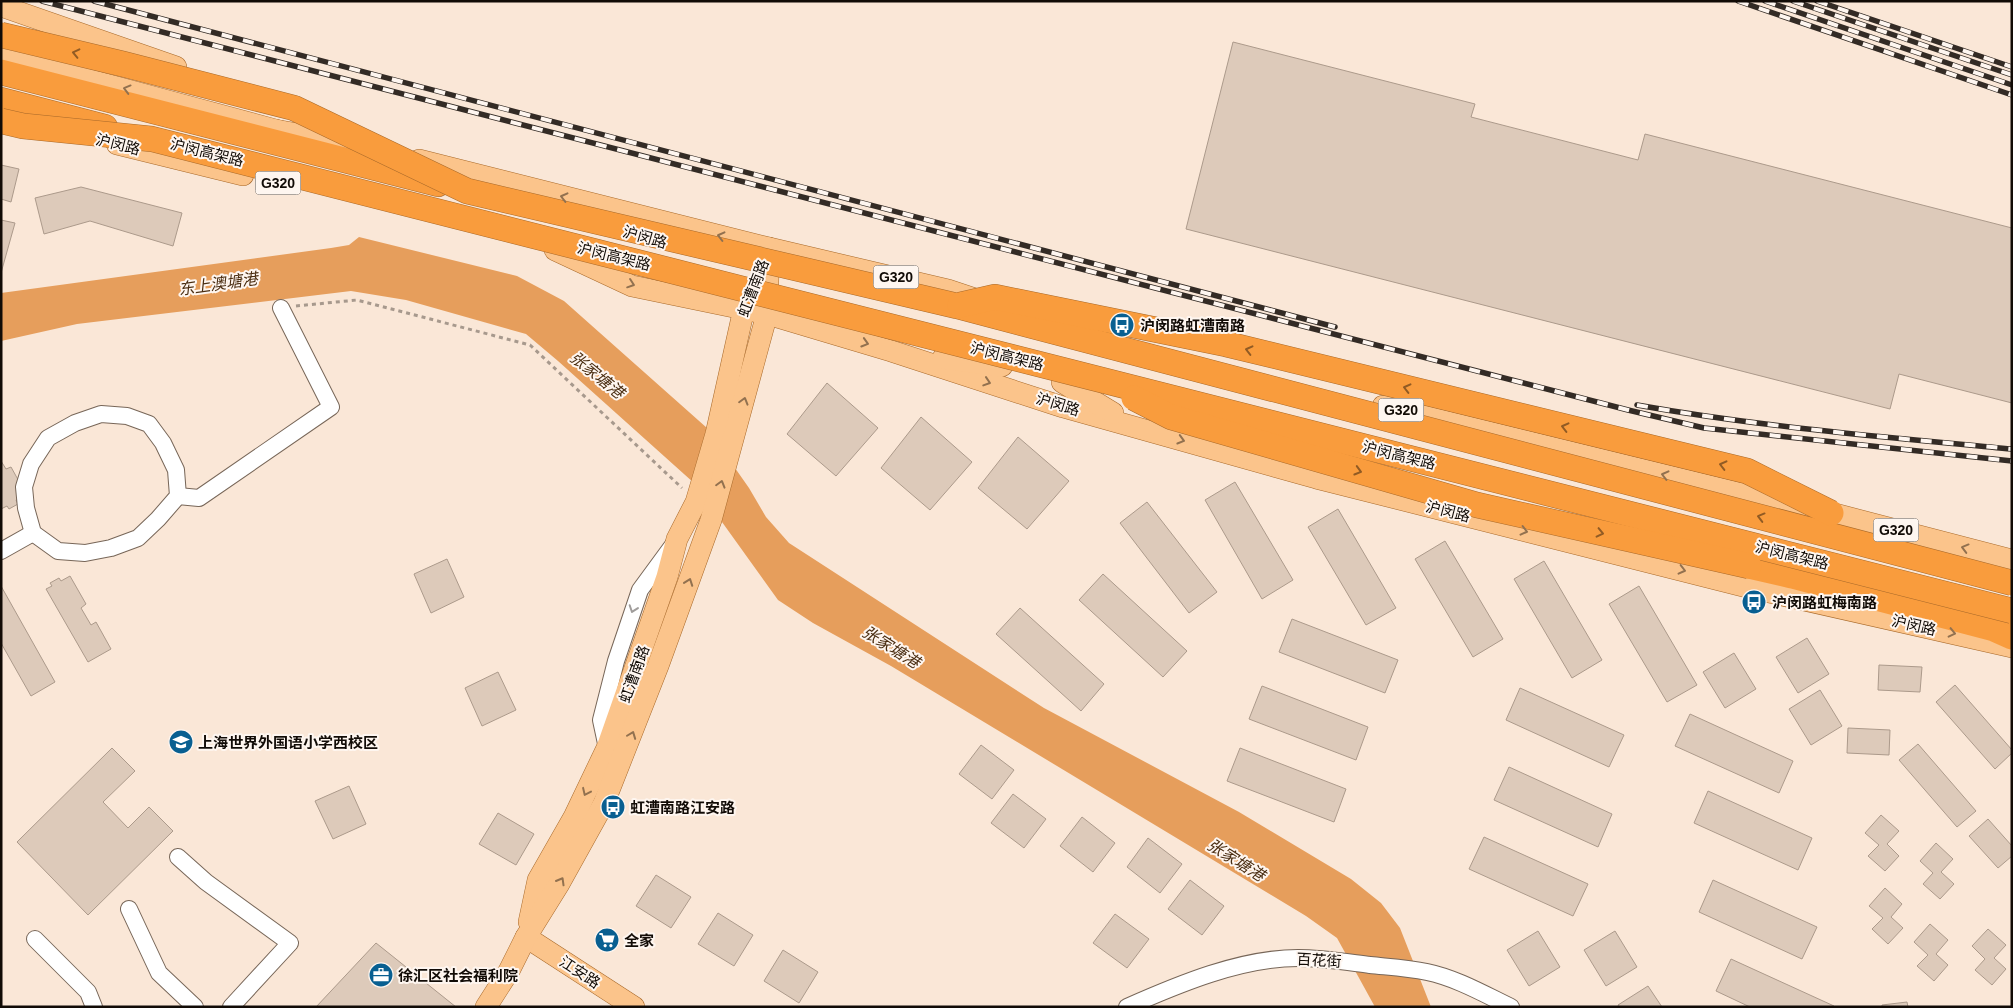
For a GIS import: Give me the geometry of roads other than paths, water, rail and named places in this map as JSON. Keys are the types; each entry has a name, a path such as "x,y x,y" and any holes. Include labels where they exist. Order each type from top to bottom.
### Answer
{"highway":[{"path":"1,35 124,64 294,108 467,191"},
{"name":"沪闵高架路","path":"1,72 467,191 957,306 2012,583"},
{"name":"沪闵高架路","path":"1,100 2012,611"},
{"path":"1,121 23,126 152,139"},
{"path":"957,306 995,297 1226,344 1747,471 1831,513"},
{"path":"1099,379 1171,417 1477,505 1753,558 1792,576 2007,627"}],"main road":[{"path":"1,6 294,108"},
{"name":"沪闵路","path":"1,31 45,67"},
{"name":"沪闵路","path":"1,56 275,130 335,150 764,270 945,308 1021,315"},
{"name":"沪闵路","path":"1,116 555,250 632,286 745,302 1753,558 2007,627"},
{"name":"沪闵路","path":"275,130 348,142 769,248 948,290 1021,315 1120,341 1780,503 1831,513 2012,560"},
{"name":"虹漕南路","path":"486,1007 509,972 526,937 559,884 604,803 658,666 711,520 745,302 764,270 769,248"},
{"name":"虹漕南路","path":"526,937 538,880 574,817 607,748 659,601 678,539 723,441 768,308 764,270"},
{"name":"沪闵路","path":"768,308 891,351 1063,407 1316,478 1751,588 2012,647"},
{"name":"沪闵路","path":"891,351 1002,366"},
{"path":"1062,382 1134,427"},
{"path":"1780,503 1822,523 2012,583"},
{"name":"江安路","path":"526,937 634,1007"}],"street":[{"path":"178,496 199,498 330,407 281,308"},
{"path":"101,414 127,416 149,424 163,444 176,470 178,496 138,538 111,548 86,553 58,552 33,533 26,508 24,487 31,464 48,438 75,423 101,414"},
{"path":"1,551 33,533"},
{"path":"178,857 206,882 290,943 231,1007"},
{"path":"129,909 159,973 195,1007"},
{"path":"35,939 88,992 94,1007"},
{"name":"百花街","path":"1127,1007 1190,980 1231,968 1265,961 1296,958 1327,959 1427,972 1478,991 1511,1007"}],"water":[{"path":"359,237 517,276 564,301 707,428 749,488 766,517 789,543 1044,708 1239,812 1351,879 1381,903 1400,928 1431,1007 1375,1007 1337,938 1306,916 891,666 813,623 778,600 694,483 526,334 406,300 351,291 77,324 1,341 1,293 331,248 349,245"}],"railway":[{"path":"42,1 1704,428 2012,461"},
{"path":"94,1 1335,327"},
{"path":"1738,1 2012,95"},
{"path":"1765,1 2012,85"},
{"path":"1793,1 2012,75"},
{"path":"1817,1 2012,67"},
{"path":"1637,405 1777,425 2012,449"}],"place":[{"name":"沪闵路虹漕南路","path":"1122,325"},
{"name":"沪闵路虹梅南路","path":"1754,602"},
{"name":"上海世界外国语小学西校区","path":"181,742"},
{"name":"虹漕南路江安路","path":"613,807"},
{"name":"全家","path":"607,940"},
{"name":"徐汇区社会福利院","path":"381,975"}],"water label":[{"name":"东上澳塘港","path":"218,284"},
{"name":"张家塘港","path":"597,375"},
{"name":"张家塘港","path":"891,647"},
{"name":"张家塘港","path":"1236,860"}]}
